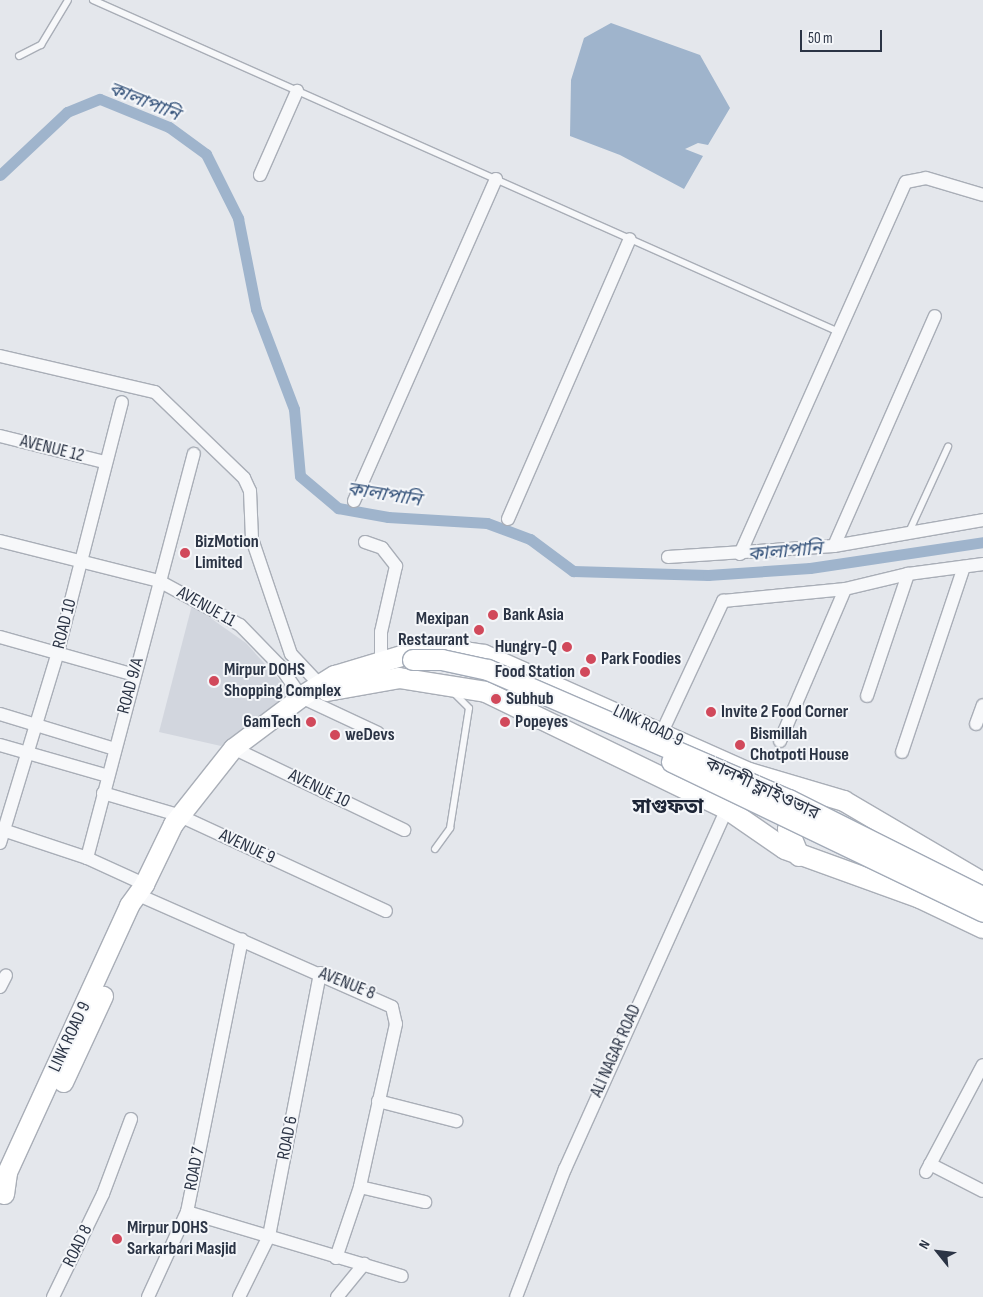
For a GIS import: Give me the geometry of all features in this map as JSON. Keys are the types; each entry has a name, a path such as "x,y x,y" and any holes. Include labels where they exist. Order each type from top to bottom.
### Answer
{"main road":[{"name":"LINK ROAD 9","path":"2,1198 8,1172 129,905 144,891 178,815 234,748 301,697 320,685 386,660 444,650 484,655 749,772 821,792 983,883"},
{"name":"কালশী ফ্লাইওভার","path":"386,660 424,670 442,660 488,670 781,796 983,897"},
{"path":"424,670 449,667 495,679 983,912"},
{"name":"LINK ROAD 9","path":"301,697 399,678 424,670"},
{"path":"424,670 486,692 727,810 799,856 920,898 983,928"},
{"path":"799,856 789,839 789,823 798,806 821,792"}],"street":[{"path":"260,175 297,91"},
{"path":"740,554 906,182 926,178 983,195"},
{"path":"354,501 496,179"},
{"path":"508,519 630,239"},
{"path":"834,546 935,316"},
{"path":"0,356 154,392 244,478 250,491 252,539 291,654 320,685"},
{"name":"ROAD 10","path":"0,843 2,829 30,752 57,655 104,462 122,402"},
{"name":"AVENUE 12","path":"0,436 104,462"},
{"name":"ROAD 9/A","path":"87,858 194,454"},
{"path":"668,557 740,554 834,546 983,519"},
{"name":"AVENUE 11","path":"0,541 159,581 240,625 279,665 301,697"},
{"path":"365,542 382,548 396,566 381,632 386,660"},
{"path":"662,732 723,601 845,589 908,574 983,564"},
{"path":"902,752 964,567"},
{"path":"867,696 908,574"},
{"path":"780,741 845,589"},
{"path":"0,637 57,655 134,675"},
{"path":"301,697 378,733"},
{"path":"976,724 983,705"},
{"path":"0,714 115,749"},
{"path":"0,745 30,752 108,776"},
{"name":"AVENUE 10","path":"234,748 404,830"},
{"name":"AVENUE 9","path":"103,792 178,815 386,911"},
{"name":"ALI NAGAR ROAD","path":"516,1297 565,1169 727,810"},
{"path":"2,829 87,858 144,891"},
{"name":"AVENUE 8","path":"144,891 242,940 320,973 392,1007 396,1024 360,1187 336,1258"},
{"name":"ROAD 7","path":"148,1297 187,1212 242,940"},
{"name":"ROAD 6","path":"239,1297 269,1236 320,973"},
{"path":"0,987 6,975"},
{"path":"982,1067 928,1168 983,1192"},
{"path":"378,1101 456,1121"},
{"name":"ROAD 8","path":"53,1297 103,1194 131,1119"},
{"path":"360,1187 425,1202"},
{"path":"187,1212 336,1258 364,1264 402,1276"},
{"path":"337,1297 364,1264"}],"lane":[{"path":"19,56 41,45 68,0"},
{"path":"94,0 839,332"},
{"path":"908,533 948,447"},
{"path":"424,670 469,708 450,828 435,849"}],"shaded area":[{"path":"192,605 246,643 291,693 221,746 159,732"}],"water":[{"path":"611,23 700,55 730,108 708,145 698,143 685,149 703,156 684,189 620,155 570,136 571,80 584,38"}],"waterway":[{"name":"কালাপানি","path":"0,175 67,112 100,99 169,127 206,154 238,218 256,309 294,409 300,476 338,508 388,517 487,523 530,539 573,571 708,575 810,568 983,542"}],"place":[{"name":"BizMotion Limited","path":"185,553"},
{"name":"Bank Asia","path":"493,615"},
{"name":"Mexipan Restaurant","path":"479,630"},
{"name":"Hungry-Q","path":"567,647"},
{"name":"Park Foodies","path":"591,659"},
{"name":"Food Station","path":"585,672"},
{"name":"Mirpur DOHS Shopping Complex","path":"214,681"},
{"name":"Subhub","path":"496,699"},
{"name":"Invite 2 Food Corner","path":"711,712"},
{"name":"6amTech","path":"311,722"},
{"name":"Popeyes","path":"505,722"},
{"name":"weDevs","path":"335,735"},
{"name":"Bismillah Chotpoti House","path":"740,745"},
{"name":"Mirpur DOHS Sarkarbari Masjid","path":"117,1239"}],"district":[{"name":"সাগুফতা","path":"668,807"}]}
